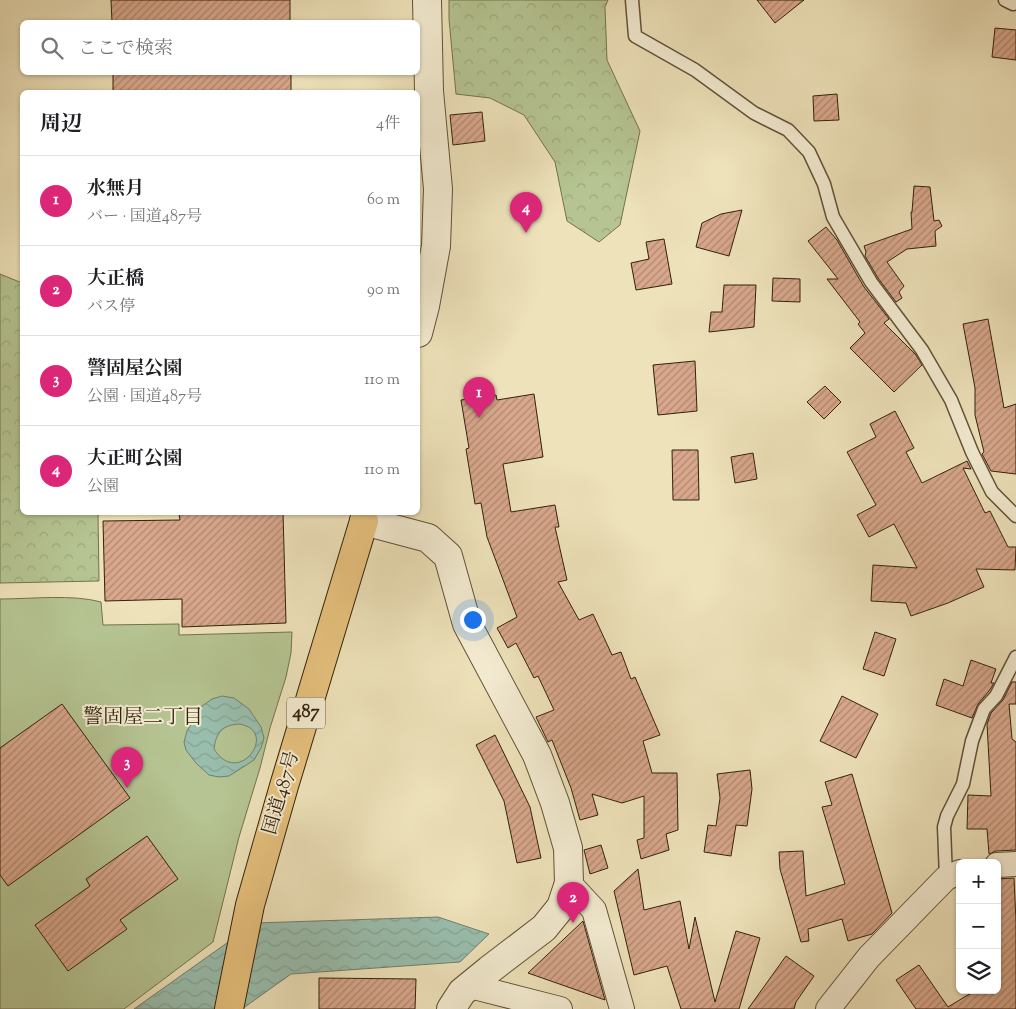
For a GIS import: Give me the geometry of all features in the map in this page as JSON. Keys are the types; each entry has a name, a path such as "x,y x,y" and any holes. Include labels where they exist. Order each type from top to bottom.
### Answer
{"highway":[{"name":"国道487号","path":"229,1009 250,905 365,517"}],"street":[{"path":"420,325 436,246 438,189 429,91 427,0"},
{"path":"365,517 428,538 448,556 467,624 537,755 555,803 568,848 569,883 561,907 544,928 462,992 451,1009"},
{"path":"1001,865 1016,864"},
{"path":"828,1009 869,957 953,875"},
{"path":"569,883 594,910 622,1009"},
{"path":"470,986 555,1008"}],"lane":[{"path":"632,0 635,36 694,70 754,113 788,130 809,152 824,184 833,217 871,282 922,350 951,400 972,452 992,492 1016,516"},
{"path":"1005,0 1013,4 1016,2"},
{"path":"953,875 944,827 947,816 963,784 972,741 984,709 996,696 1016,657"}],"green space":[{"path":"449,0 608,0 605,7 607,60 640,131 620,225 599,242 567,221 555,162 524,115 490,98 456,94"},
{"path":"0,274 20,282 20,515 98,515 99,581 0,583"},
{"path":"77,598 101,602 103,625 179,624 179,635 292,632 291,653 286,677 239,837 213,942 124,1009 0,1009 0,599"}],"water":[{"path":"222,696 234,698 249,709 261,727 264,738 254,760 229,776 209,775 186,750 184,742 187,731 202,706 212,699","holes":["239,724 251,728 256,736 256,745 251,754 244,760 234,763 224,760 214,749 216,738 224,728"]},
{"path":"438,917 489,934 460,962 291,974 242,1009 134,1009 255,923"}],"building":[{"path":"111,0 290,0 290,20 112,20"},
{"path":"757,0 804,0 775,23"},
{"path":"995,28 1016,30 1016,60 992,57"},
{"path":"113,75 291,75 291,90 113,90"},
{"path":"837,94 839,120 814,121 813,96"},
{"path":"482,112 485,141 453,145 450,115"},
{"path":"914,186 930,187 934,221 939,220 942,226 935,231 936,246 907,249 887,262 904,286 899,292 902,298 896,302 878,278 865,256 864,246 912,229 911,212"},
{"path":"742,210 729,256 696,247 702,223 721,214"},
{"path":"826,227 837,240 864,287 889,319 884,323 916,355 922,365 894,392 850,348 865,333 858,324 860,322 827,279 838,279 808,241"},
{"path":"664,239 672,284 636,290 631,263 649,259 646,242"},
{"path":"773,278 800,279 800,302 772,301"},
{"path":"724,285 756,285 754,327 709,332 711,312 722,312"},
{"path":"988,319 1004,408 1016,404 1016,474 991,471 982,454 984,452 975,415 975,388 963,324"},
{"path":"695,361 697,411 658,415 653,365"},
{"path":"825,386 841,402 824,419 807,402"},
{"path":"534,394 543,457 503,464 511,512 555,505 559,527 555,527 567,580 558,582 579,620 593,614 612,655 621,652 631,679 635,677 660,735 643,741 652,773 677,773 678,830 666,834 669,850 641,859 637,840 644,838 644,796 622,803 592,794 598,815 580,820 571,788 552,740 548,742 536,717 554,710 538,676 534,678 516,643 508,648 497,628 517,617 487,537 481,503 475,504 466,449 469,448 461,400 496,395 497,400"},
{"path":"895,411 914,448 906,452 922,483 967,461 971,469 963,468 985,513 990,511 1008,547 1016,547 1015,570 976,569 984,587 948,603 911,616 906,603 871,601 873,565 917,568 894,524 869,537 857,515 876,505 847,452 876,437 870,424"},
{"path":"672,450 698,450 699,500 673,500"},
{"path":"753,453 757,479 735,483 731,457"},
{"path":"179,515 283,515 286,623 182,627 182,599 105,601 103,521 180,520"},
{"path":"875,632 896,639 884,676 863,669"},
{"path":"971,660 996,669 991,683 994,683 978,704 972,718 936,705 944,679 963,686"},
{"path":"1012,682 1016,682 1016,704 1009,704 1012,739 1016,742 1016,850 996,851 989,854 987,829 967,829 968,795 991,796 987,724 991,713 1003,700"},
{"path":"842,696 878,714 856,758 820,741"},
{"path":"62,704 130,798 8,886 0,875 0,748"},
{"path":"495,735 530,807 541,858 517,863 504,801 476,745"},
{"path":"750,770 752,789 747,826 736,825 731,856 704,852 708,825 716,826 720,798 717,774"},
{"path":"852,774 892,913 872,934 848,941 842,919 808,929 809,941 801,942 780,869 779,852 803,851 806,896 845,884 822,807 832,805 825,782"},
{"path":"147,836 178,879 120,920 127,929 68,971 35,925 90,886 86,879"},
{"path":"601,845 608,868 590,874 584,850"},
{"path":"638,869 644,910 680,901 689,949 695,917 715,1002 736,931 760,938 739,1009 681,1009 667,966 634,975 614,891"},
{"path":"1014,878 1016,1009 916,1009 896,980 919,965 948,1007 969,994 1001,994 1001,879"},
{"path":"583,921 605,1000 528,973"},
{"path":"786,956 814,976 796,1002 794,1009 748,1009"},
{"path":"319,978 416,979 415,1009 319,1009"}],"place":[{"name":"大正町公園","path":"526,233"},
{"name":"水無月","path":"479,418"},
{"name":"警固屋公園","path":"127,788"},
{"name":"大正橋","path":"573,923"}],"district":[{"name":"警固屋二丁目","path":"143,718"}]}
